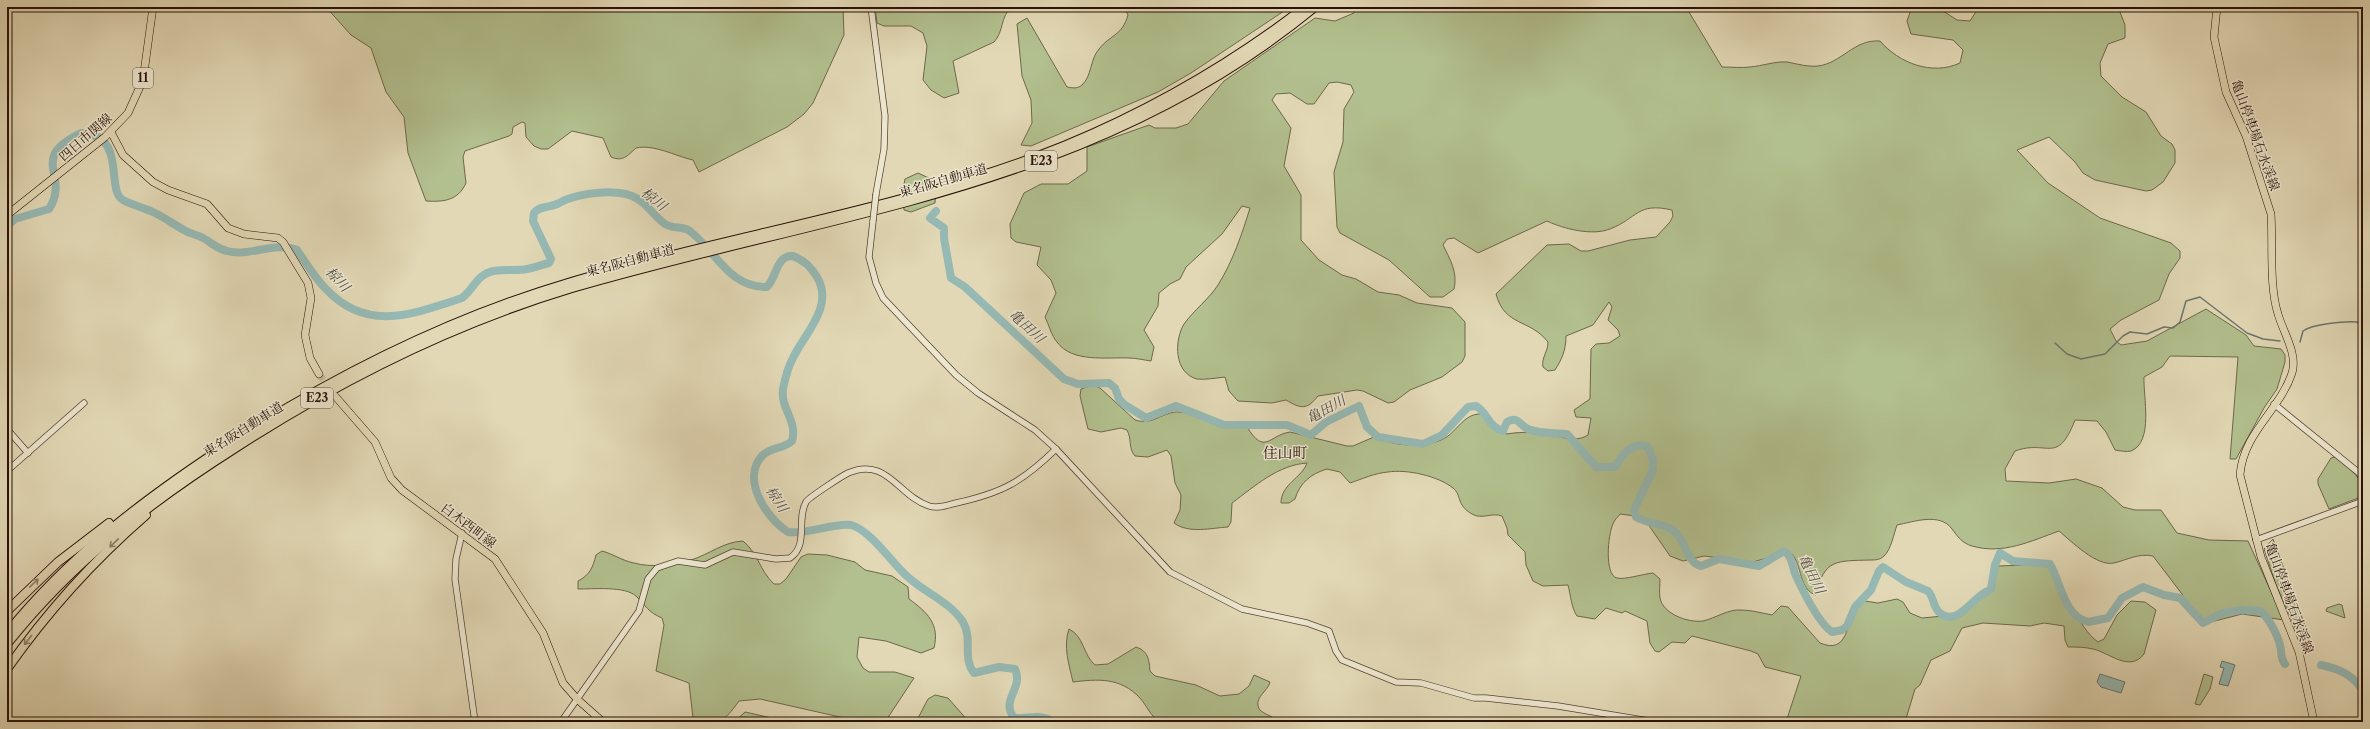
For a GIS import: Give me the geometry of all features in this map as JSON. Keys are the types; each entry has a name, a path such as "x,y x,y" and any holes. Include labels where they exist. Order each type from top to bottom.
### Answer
{"highway":[{"name":"東名阪自動車道","path":"734,243 945,186 1061,146 1143,110 1195,82 1249,48 1305,7"},
{"name":"東名阪自動車道","path":"7,633 41,593 84,550 128,514 184,477 303,406 411,348 458,328 528,302 685,255 946,192 1006,173 1091,142 1146,116 1200,87 1254,53 1315,7"},
{"name":"東名阪自動車道","path":"7,644 47,596 90,554 184,477"},
{"path":"7,611 40,578 76,547 184,477"},
{"path":"7,669 56,606 87,570 184,477"}],"main road":[{"name":"四日市関線","path":"7,216 97,144 111,132 128,113 142,84 153,7"},
{"name":"亀山停車場石水渓線","path":"2217,7 2214,37 2224,84 2230,103 2246,136 2268,200 2271,221 2275,299 2294,361 2292,372 2285,389 2258,427 2240,466 2243,490 2256,540 2271,588 2295,638 2314,722"},
{"path":"111,132 123,154 153,182 168,190 207,204 228,228 244,234 278,238 284,244 308,283 310,293 305,334 310,358 319,374"},
{"name":"白木西町線","path":"335,396 375,442 391,478 402,490 462,533 495,559 543,633 557,673 576,700 603,722"}],"street":[{"path":"871,7 885,116 884,149 876,194 869,257 876,283 884,298 956,375 978,393 1035,430 1056,449 1170,572 1242,609 1307,623 1329,631 1336,651 1346,663 1396,682 1421,683 1474,698 1558,706 1653,722"},
{"path":"7,471 84,403"},
{"path":"2274,404 2358,472 2363,479"},
{"path":"7,429 28,453"},
{"path":"561,722 639,611 648,579 657,568 678,561 705,565 733,552 787,559 798,552 801,539 803,507 808,499 849,473 871,469 880,470 922,503 938,508 989,495 1003,489 1031,473 1056,449"},
{"path":"2256,540 2363,501"},
{"path":"462,533 456,559 455,579 475,722"}],"green space":[{"path":"326,7 843,7 844,35 813,103 804,114 787,127 699,172 693,160 657,149 643,147 636,148 625,157 619,159 611,157 603,138 572,131 548,149 541,149 534,146 526,137 525,123 522,122 513,127 512,134 509,136 465,151 463,157 466,183 459,194 449,199 426,201 408,153 404,117 386,92 371,48 351,35"},
{"path":"875,7 1012,7 1008,11 999,34 994,42 953,61 959,93 944,98 931,90 923,80 927,46 923,33 911,26 884,26 877,23"},
{"path":"1124,7 1290,7 1191,73 1158,92 1031,146 1021,145 1032,123 1031,100 1022,76 1017,24 1027,18 1067,87 1077,88 1082,85 1088,77 1096,53 1103,44 1123,27 1126,22 1128,15"},
{"path":"1355,7 1686,7 1722,67 1747,67 1783,62 1806,66 1818,66 1834,61 1855,47 1871,41 1880,41 1897,56 1906,61 1927,68 1938,68 1949,67 1960,63 1963,50 1953,40 1911,34 1907,21 1912,7 1937,7 1957,20 1970,21 1979,7 2118,7 2125,25 2125,38 2108,44 2100,63 2101,76 2122,97 2146,112 2161,136 2172,144 2175,150 2175,163 2163,182 2152,190 2146,191 2095,180 2083,173 2075,162 2049,137 2017,150 2048,183 2100,218 2171,243 2180,251 2180,258 2169,274 2159,300 2121,320 2110,329 2116,341 2121,345 2147,341 2206,309 2246,335 2254,346 2281,349 2285,355 2285,362 2277,389 2264,408 2236,459 2230,459 2238,357 2170,356 2162,367 2144,377 2146,418 2143,438 2138,446 2131,451 2115,450 2106,432 2097,421 2075,420 2063,443 2057,447 2026,448 2015,451 2005,469 2006,481 2049,483 2076,479 2102,488 2123,507 2135,510 2161,510 2177,533 2209,540 2248,541 2284,620 2242,614 2215,621 2201,621 2195,618 2182,594 2153,556 2142,555 2114,563 2107,563 2092,557 2077,547 2059,531 2017,546 1995,549 1972,546 1960,539 1947,524 1934,519 1918,520 1897,525 1890,546 1884,556 1877,560 1848,561 1833,564 1823,574 1816,595 1806,588 1798,564 1792,554 1777,555 1753,562 1704,556 1683,561 1670,556 1643,517 1620,514 1615,520 1611,529 1608,554 1610,570 1617,578 1653,573 1660,579 1660,598 1662,604 1671,613 1684,619 1703,621 1736,610 1749,610 1772,615 1781,606 1788,607 1820,643 1829,646 1836,645 1841,641 1845,635 1855,609 1865,601 1878,603 1897,599 1903,602 1910,613 1922,618 1954,615 1987,590 1998,566 2052,564 2078,617 2091,636 2098,642 2104,639 2117,615 2131,601 2145,602 2156,610 2144,654 2132,662 2119,660 2093,649 2084,647 2068,647 2065,640 2064,626 2044,623 2030,626 1983,623 1962,628 1950,651 1931,660 1920,685 1915,689 1905,722 1786,722 1801,676 1765,667 1758,654 1751,651 1692,636 1685,643 1672,642 1659,652 1655,651 1650,643 1647,621 1625,611 1622,613 1606,608 1595,619 1577,616 1572,605 1568,585 1543,586 1533,581 1526,565 1525,552 1508,535 1502,516 1476,516 1472,514 1461,504 1458,494 1453,488 1439,480 1422,474 1396,471 1369,476 1350,483 1340,472 1327,469 1311,476 1306,480 1297,493 1295,499 1289,503 1281,503 1284,491 1301,473 1307,463 1296,465 1267,477 1232,503 1231,522 1228,527 1193,529 1174,523 1180,510 1181,495 1175,483 1171,456 1167,450 1148,457 1135,456 1127,430 1121,428 1101,432 1088,429 1080,396 1081,389 1093,385 1100,388 1135,420 1148,421 1174,412 1186,413 1225,428 1247,427 1253,436 1263,442 1267,442 1290,432 1347,446 1353,446 1374,437 1400,444 1428,444 1445,438 1469,417 1480,414 1490,418 1506,434 1538,433 1572,439 1583,438 1588,435 1591,418 1576,417 1574,410 1590,399 1591,349 1596,344 1609,343 1620,336 1618,330 1608,320 1612,307 1609,302 1593,325 1566,336 1560,362 1555,370 1548,371 1543,367 1543,364 1548,342 1541,334 1505,312 1500,305 1496,294 1547,245 1569,244 1581,251 1588,251 1630,240 1656,237 1670,222 1673,216 1672,210 1651,208 1638,212 1619,225 1610,229 1595,232 1578,231 1561,227 1547,221 1478,253 1454,238 1447,239 1443,245 1451,261 1454,272 1454,289 1443,297 1430,297 1389,260 1340,233 1337,227 1334,172 1343,142 1344,109 1354,92 1351,85 1337,82 1329,83 1314,104 1307,104 1290,93 1276,94 1272,100 1291,128 1284,166 1301,195 1301,240 1319,260 1342,275 1356,279 1378,292 1399,295 1417,303 1452,308 1465,322 1465,356 1462,362 1442,377 1410,390 1394,402 1388,403 1363,391 1357,390 1318,396 1314,401 1304,407 1286,400 1272,403 1238,401 1229,391 1225,377 1197,379 1189,376 1180,363 1178,356 1181,331 1188,319 1218,285 1233,257 1250,208 1242,206 1222,234 1186,267 1180,279 1170,284 1159,293 1158,306 1144,330 1154,347 1151,361 1132,358 1090,358 1071,353 1063,349 1053,336 1045,317 1056,293 1051,280 1037,265 1041,247 1016,242 1011,238 1010,224 1024,193 1041,184 1068,184 1087,171 1087,147 1149,125 1155,128 1176,128 1188,124 1224,81 1315,18 1335,21 1354,13"},
{"path":"918,173 931,179 936,189 935,203 911,212 904,210 902,194 905,179"},
{"path":"2335,457 2355,474 2362,485 2363,491 2361,497 2329,509 2318,484 2318,479 2331,458"},
{"path":"2273,539 2308,634 2303,645 2276,585 2264,549"},
{"path":"743,541 752,551 769,579 774,584 780,584 786,579 801,557 808,554 827,555 855,562 865,570 892,576 908,587 909,599 926,614 933,625 935,632 934,648 921,653 886,641 859,637 857,657 863,668 869,672 895,672 914,678 885,722 862,722 760,699 739,701 729,714 721,720 696,722 693,718 689,683 656,671 664,625 662,618 650,611 636,596 631,593 617,589 578,589 578,581 588,573 592,567 596,555 602,551 626,561 641,565 662,565 698,558 723,546"},
{"path":"2339,604 2342,605 2345,618 2326,611 2327,608"},
{"path":"1069,629 1078,636 1088,656 1095,665 1108,664 1136,647 1143,651 1147,656 1150,671 1155,676 1196,685 1220,696 1239,694 1249,686 1254,675 1270,682 1260,696 1258,706 1261,711 1273,717 1277,722 1160,722 1140,698 1125,686 1100,680 1073,682 1068,662 1067,649 1067,635"},
{"path":"2204,674 2213,677 2210,689 2200,705 2195,704"},
{"path":"935,695 948,698 969,722 916,722 928,699"},
{"path":"745,712 790,722 734,722"}],"water":[{"path":"2222,661 2235,665 2228,686 2219,684 2224,668 2220,667"},
{"path":"2100,674 2125,682 2121,693 2101,687 2097,682"}],"waterway":[{"name":"椋川","path":"7,226 15,219 49,209 54,197 56,186 53,168 53,160 56,151 65,142 81,133 96,136 105,143 110,152 113,164 115,186 118,194 123,200 153,212 223,250 245,252 280,247 297,250 322,285 342,303 358,311 374,315 391,316 426,310 462,298 479,279 486,274 498,270 522,270 549,263 551,259 533,221 534,213 536,210 556,205 576,196 587,194 609,192 620,193 630,195 638,199 668,226 688,230 700,240 734,276 743,282 754,286 767,287 783,259 793,256 807,265 817,277 822,288 822,299 820,310 787,370 783,396 793,427 792,441 789,444 765,453 756,465 754,476 755,486 765,508 780,526 788,532 803,532 837,525 851,525 859,528 867,534 909,578 958,615 966,628 970,667 974,673 999,667 1015,669 1017,682 1010,705 1010,711 1014,718 1039,717 1053,722"},
{"name":"亀田川","path":"936,211 930,218 944,228 944,238 951,278 965,287 1064,379 1078,384 1109,383 1115,388 1119,399 1125,405 1146,418 1176,406 1224,425 1287,425 1311,435 1326,422 1359,406 1367,427 1378,437 1423,444 1442,435 1468,407 1476,406 1494,426 1503,431 1507,422 1516,420 1525,428 1532,431 1567,434 1596,467 1615,467 1628,450 1637,446 1648,447 1653,460 1653,470 1634,510 1636,517 1674,531 1681,539 1690,558 1701,566 1719,559 1759,566 1784,551 1791,559 1796,576 1812,606 1822,622 1832,632 1842,630 1847,626 1855,607 1871,590 1879,571 1883,567 1906,582 1928,591 1940,613 1951,617 1957,615 1981,595 1991,589 1995,565 2000,553 2013,561 2050,564 2064,597 2073,613 2088,622 2108,618 2122,598 2143,587 2164,595 2180,598 2203,623 2223,613 2241,610 2260,611 2266,617 2275,632 2279,641 2282,659 2285,664"},
{"path":"2055,343 2067,354 2081,359 2105,354 2123,336 2130,332 2147,334 2164,327 2173,328 2180,322 2186,301 2200,297 2247,333 2263,339 2280,341"},
{"path":"2300,342 2303,331 2314,326 2357,322 2363,328"},
{"name":"亀田川","path":"2321,665 2334,668 2350,677 2363,691"}],"tunnel":[{"path":"319,374 330,390"}],"district":[{"name":"住山町","path":"1285,453"}]}
